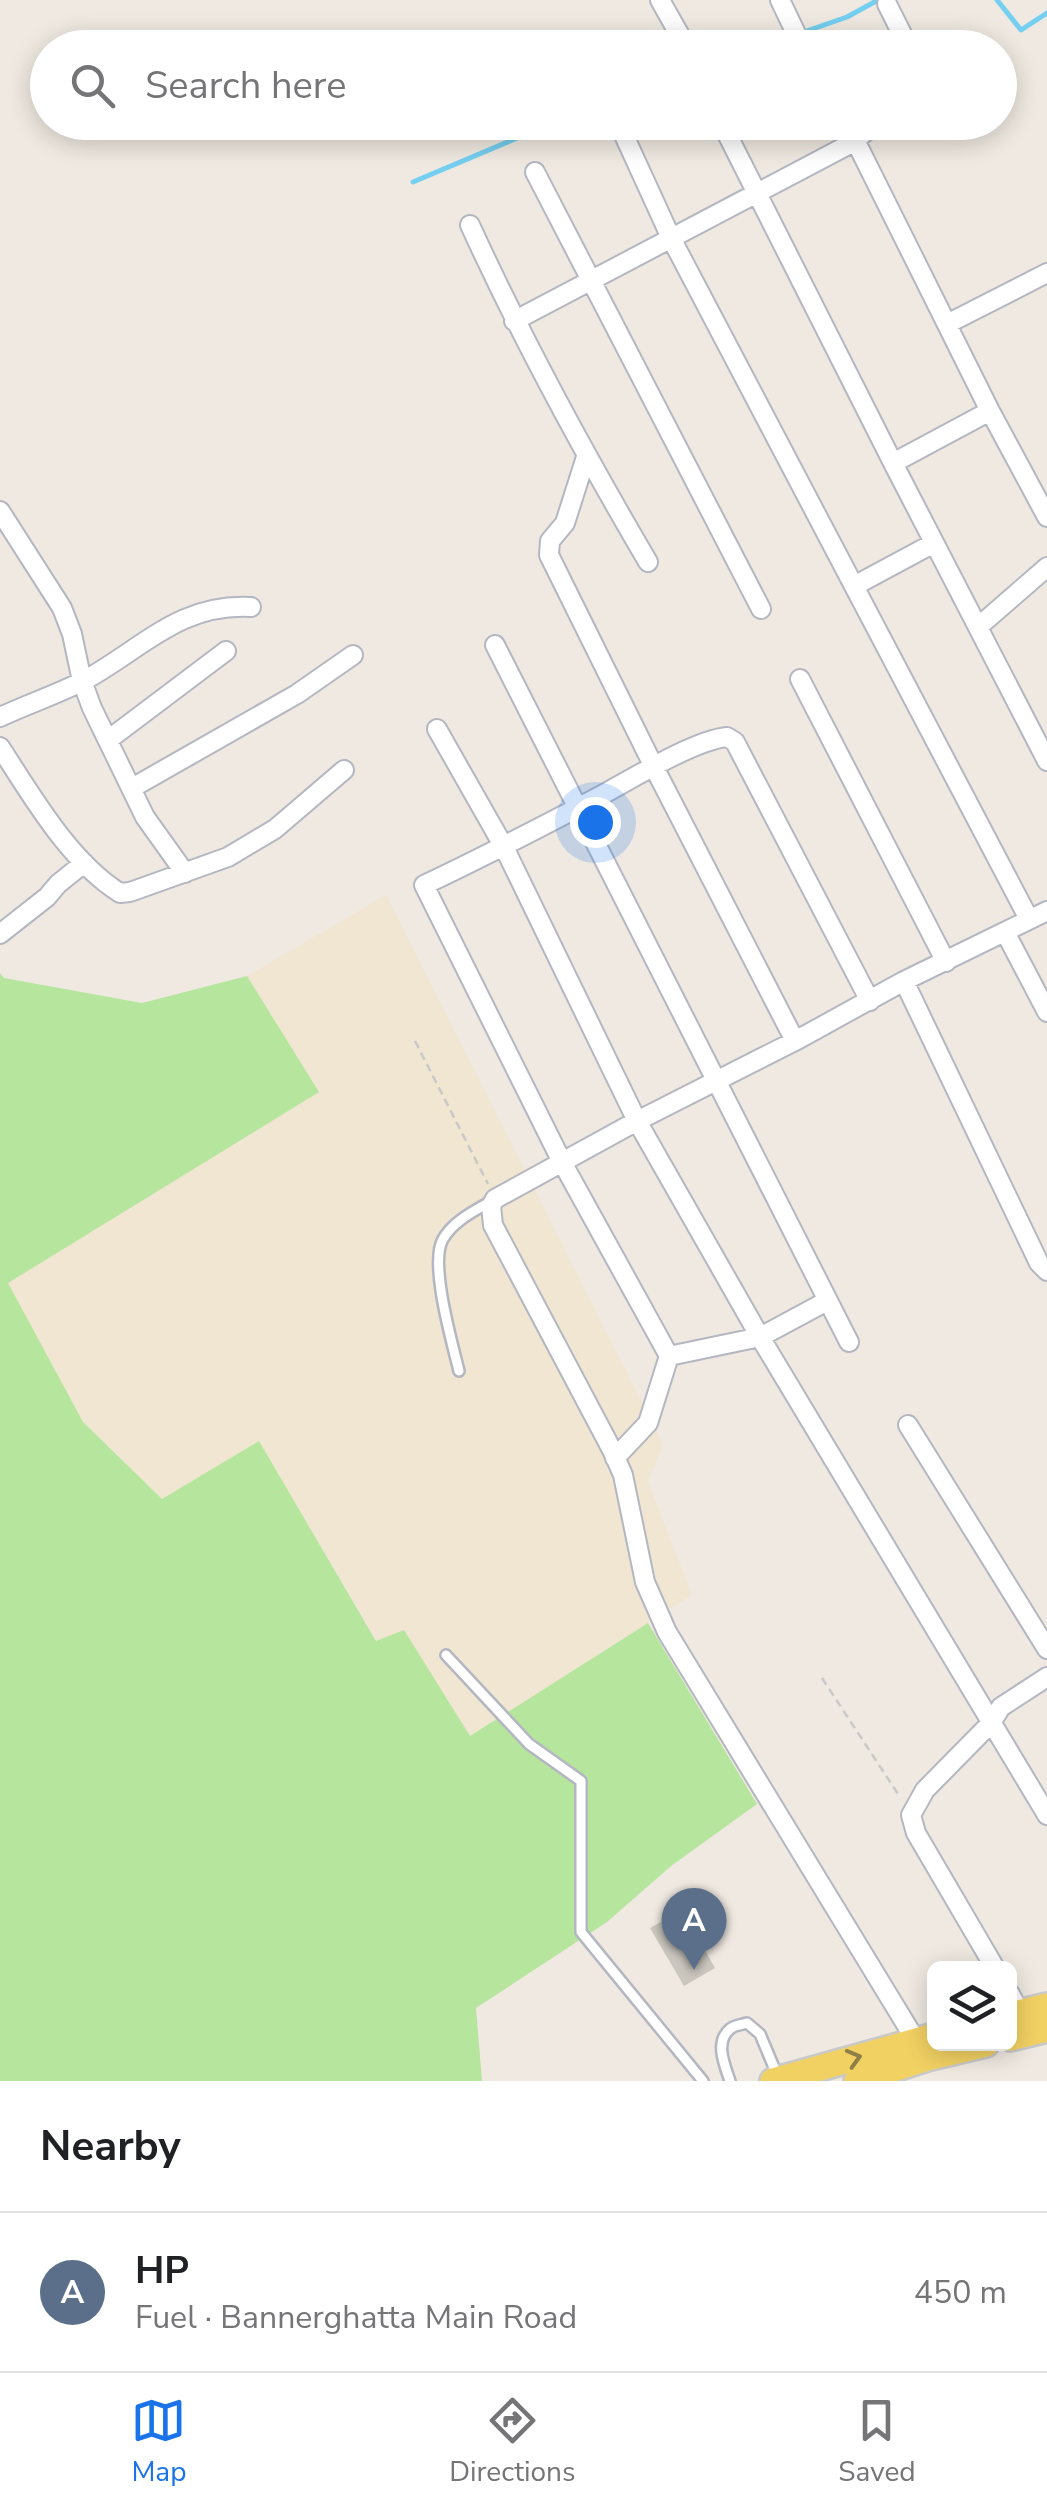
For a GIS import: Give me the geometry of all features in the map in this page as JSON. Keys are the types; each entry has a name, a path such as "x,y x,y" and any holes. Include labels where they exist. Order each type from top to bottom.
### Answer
{"main road":[{"path":"1017,2007 1047,2006"},
{"path":"1017,2036 1047,2029"},
{"path":"777,2080 926,2045"},
{"path":"858,2081 926,2045"}],"street":[{"path":"660,0 678,30"},
{"path":"780,0 795,30"},
{"path":"887,4 899,30"},
{"path":"626,140 671,238 1029,919"},
{"path":"730,140 1047,761"},
{"path":"514,321 856,140"},
{"path":"853,142 1047,517"},
{"path":"536,172 761,609"},
{"path":"470,226 514,321 586,457 648,562"},
{"path":"947,324 1047,273"},
{"path":"893,464 990,411"},
{"path":"586,457 565,523 550,541 549,555 795,1041"},
{"path":"0,511 62,608 88,700 146,818 185,873"},
{"path":"854,586 934,543"},
{"path":"978,627 1047,567"},
{"path":"0,717 82,681 181,619 200,611 251,607"},
{"path":"494,645 849,1342"},
{"path":"108,740 226,651"},
{"path":"132,788 298,694 353,655"},
{"path":"800,679 946,962"},
{"path":"438,729 504,847 636,1121 760,1337 1047,1815"},
{"path":"616,1458 648,1424 669,1356 562,1162 424,886 654,766 714,738 727,737 734,742 870,1001"},
{"path":"0,747 47,818 84,863 120,893 228,856 275,829 344,770"},
{"path":"0,934 48,898 58,884 84,863"},
{"path":"926,2045 666,1632 646,1582 616,1458 493,1225 491,1206 495,1198 636,1121 1047,911"},
{"path":"1006,932 1047,1012"},
{"path":"904,981 1039,1263 1047,1272"},
{"path":"669,1356 760,1337 827,1301"},
{"path":"908,1425 1047,1650"},
{"path":"990,1961 916,1833 912,1816 926,1790 992,1723 1008,1701 1047,1678"}],"lane":[{"path":"459,1371 437,1264 441,1242 455,1223 495,1198"},
{"path":"446,1654 529,1744 581,1781 582,1932 702,2081"},
{"path":"730,2081 722,2042 730,2030 747,2023 760,2034 777,2080"}],"path":[{"path":"415,1040 495,1198"},
{"path":"822,1678 912,1816"}],"shaded area":[{"path":"386,895 663,1444 648,1482 692,1595 470,1736 404,1631 377,1641 259,1442 162,1499 83,1422 7,1283 319,1092 247,976"}],"green space":[{"path":"0,973 4,978 142,1003 247,976 319,1092 8,1283 83,1422 162,1499 259,1441 376,1641 404,1630 470,1736 648,1623 757,1804 671,1866 607,1922 476,2008 482,2081 0,2081"}],"building":[{"path":"682,1910 715,1968 684,1986 650,1928"}],"waterway":[{"path":"810,30 847,17 878,0"},
{"path":"997,0 1021,30 1047,13"},
{"path":"413,182 512,140"}],"place":[{"name":"HP","path":"694,1970"}]}
